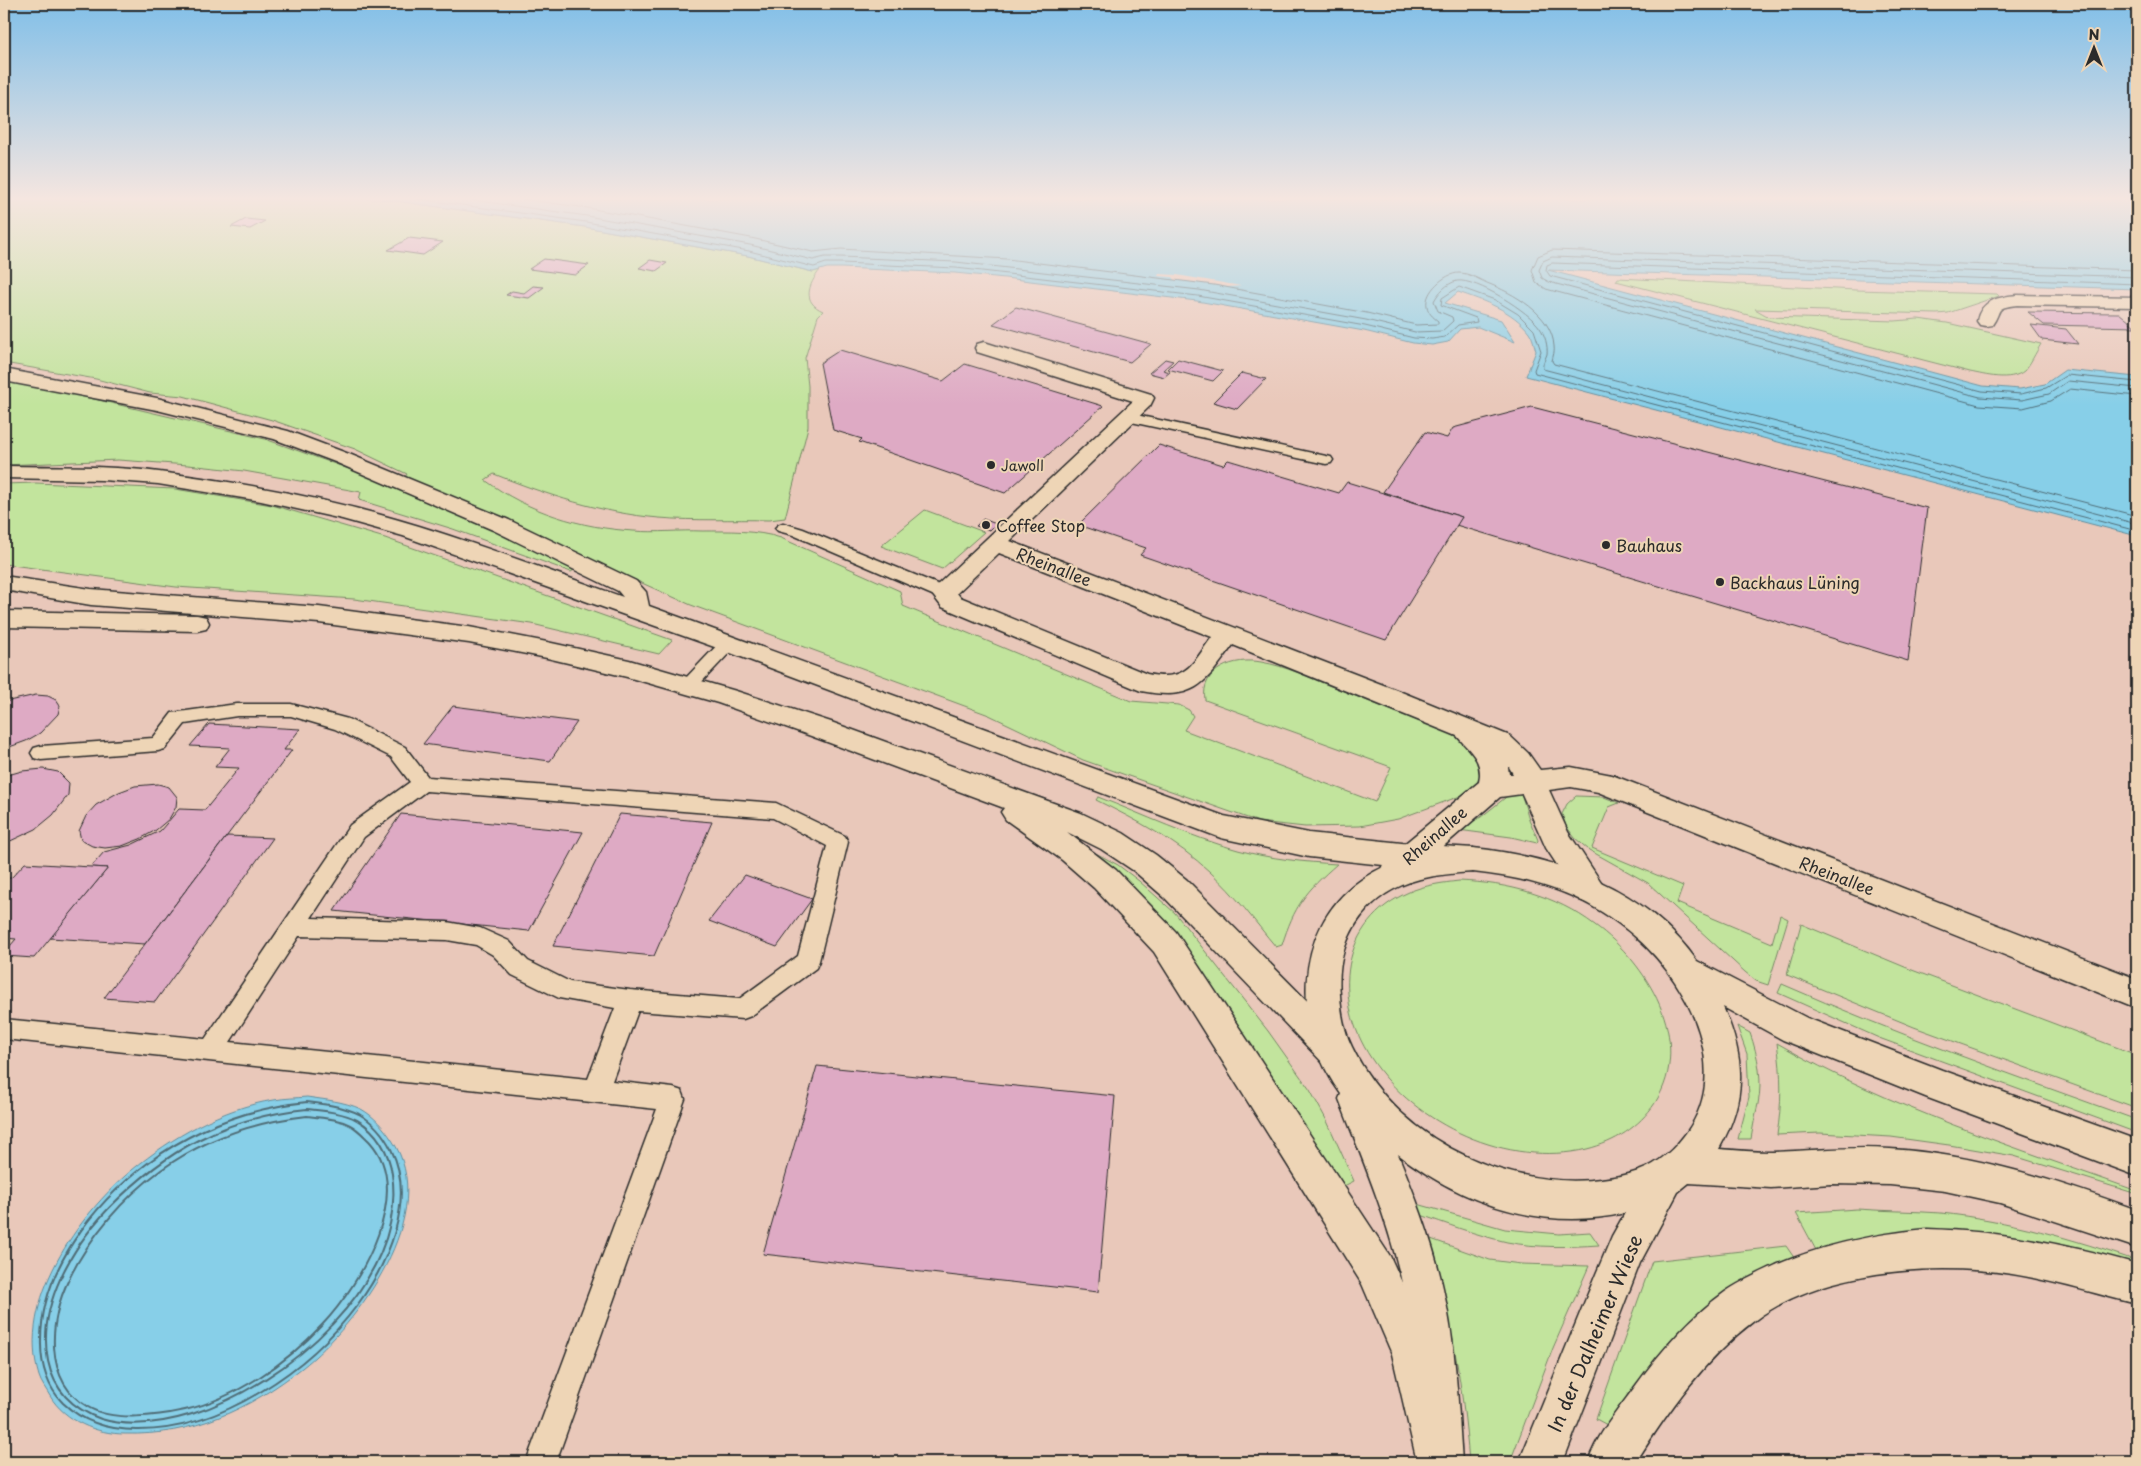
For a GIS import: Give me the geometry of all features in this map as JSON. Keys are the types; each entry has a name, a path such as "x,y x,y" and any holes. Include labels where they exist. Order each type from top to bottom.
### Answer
{"main road":[{"path":"1986,321 1987,313 1992,306 2001,302 2017,300 2137,302"},
{"name":"Rheinallee","path":"984,348 1144,398 1143,402 994,543 1488,737 1518,758 1532,781 1559,844 1591,891"},
{"path":"4,375 158,404 247,425 313,446 501,525 611,577 628,586 634,592 638,612"},
{"path":"4,472 102,474 158,478 211,485 311,504 411,531 730,643 1221,827 1309,844 1410,856 1502,862 1532,868 1562,878 1591,891 1621,909 1644,926 1674,955 1687,971 1700,992 1716,1030 1723,1062 1724,1085 1720,1107 1712,1128 1700,1148 1674,1172 1640,1190 1613,1198 1584,1201 1552,1200 1521,1195 1489,1186 1452,1169 1404,1137 1374,1108 1341,1062 1222,934 1176,889 1144,863 1112,841 1071,821 821,729 727,697 620,667 470,635 395,624 319,615 91,597 4,583"},
{"path":"994,543 942,593 951,602 1141,682 1157,687 1175,687 1196,676 1228,634"},
{"path":"4,619 329,627 423,634 525,646"},
{"name":"Rheinallee","path":"1463,726 1480,742 1492,761 1495,773 1492,787"},
{"path":"935,771 971,787 1006,806 1073,852 1111,885 1165,942 1376,1270 1413,1353 1440,1462"},
{"name":"Rheinallee","path":"1377,884 1492,787 1532,781 1581,778 1616,787 2137,994"},
{"path":"1440,1462 1432,1343 1417,1263 1378,1152 1326,1023 1321,986 1324,958 1330,938 1343,916 1361,896 1377,884 1394,875 1422,866 1451,861 1472,860"},
{"path":"1687,971 1795,1029 1941,1086 2137,1158"},
{"path":"1674,1172 1771,1170 1831,1166 1890,1167 1944,1174 2009,1187 2069,1205 2137,1229"},
{"name":"In der Dalheimer Wiese","path":"1541,1462 1626,1250 1674,1172"},
{"path":"1610,1462 1631,1428 1665,1381 1707,1337 1740,1307 1756,1297 1771,1288 1817,1269 1860,1257 1944,1248 2000,1252 2068,1264 2137,1284"}],"lane":[{"path":"1127,417 1326,460"},
{"path":"783,528 798,532 942,593"},
{"path":"688,686 730,643"},
{"path":"41,754 158,744 179,718 237,710 291,710 341,724 398,752 422,784"},
{"path":"211,1051 293,927 357,831 422,784 776,811 838,842 808,961 743,1009 630,1000 566,991 520,968 500,948 480,936 447,931 293,927"},
{"path":"596,1091 630,1000"},
{"path":"4,1029 673,1099 540,1462"}],"green space":[{"path":"4,267 794,267 813,272 820,270 812,281 809,293 812,303 823,311 818,316 805,358 808,386 808,427 785,518 769,520 700,520 637,516 575,502 494,474 485,480 519,501 537,509 575,522 594,526 642,532 742,532 781,538 900,591 903,606 1131,701 1179,705 1189,710 1193,716 1184,730 1375,802 1391,767 1205,700 1205,689 1208,680 1221,668 1241,661 1261,662 1280,666 1451,734 1467,744 1474,752 1479,764 1480,774 1477,784 1463,795 1398,819 1360,826 1305,827 1259,822 1083,760 989,715 691,605 405,477 407,474 355,449 272,420 183,396 150,393 96,379 4,363"},
{"path":"1618,278 1856,290 1997,294 1999,296 1948,313 1937,314 1755,309 1769,317 1895,321 1918,319 1947,323 2041,344 2024,371 2012,376 1990,376 1616,281"},
{"path":"4,380 30,384 265,439 352,470 577,568 571,572 453,529 359,500 361,492 244,471 188,465 118,460 4,465"},
{"path":"36,483 175,489 272,505 385,538 672,640 659,654 532,624 354,599 176,587 4,564 4,484"},
{"path":"925,510 984,532 942,569 881,546"},
{"path":"1515,790 1521,793 1538,840 1537,843 1511,837 1458,830 1481,817"},
{"path":"1576,796 1604,797 1619,803 1609,807 1592,848 1683,886 1677,903 1772,943 1780,915 1788,919 1768,985 1756,981 1745,972 1648,883 1589,850 1575,838 1566,826 1562,814 1567,804"},
{"path":"1098,797 1220,845 1263,856 1337,864 1302,900 1291,920 1282,945 1276,947 1228,889 1184,850 1156,832 1096,800"},
{"path":"1090,850 1118,865 1175,913 1268,1031 1310,1090 1327,1121 1354,1181 1342,1187"},
{"path":"1459,881 1495,884 1530,892 1564,906 1595,925 1614,941 1632,960 1647,981 1660,1005 1667,1029 1670,1054 1666,1079 1649,1112 1617,1138 1587,1149 1557,1153 1526,1152 1496,1146 1466,1136 1438,1121 1412,1103 1390,1082 1371,1058 1359,1035 1351,1011 1348,987 1350,964 1356,942 1368,922 1386,905 1415,890"},
{"path":"1801,924 1912,970 2137,1055 2137,1108 1914,1027 1787,975"},
{"path":"1782,984 1914,1038 2137,1120 2137,1133 1879,1038 1778,993"},
{"path":"1737,1026 1750,1033 1759,1068 1759,1095 1751,1139 1738,1139 1749,1097 1747,1054"},
{"path":"1777,1043 1820,1066 1908,1107 1999,1142 2137,1191 2137,1194 2014,1156 1949,1145 1891,1137 1820,1133 1777,1135 1781,1089"},
{"path":"1414,1203 1505,1229 1559,1234 1590,1232 1599,1245 1553,1246 1507,1242 1473,1233 1418,1214"},
{"path":"1857,1209 1941,1213 2016,1225 2089,1245 2137,1261 2137,1272 2075,1252 1817,1252 1796,1213"},
{"path":"1428,1238 1490,1260 1521,1264 1589,1266 1553,1348 1510,1462 1469,1462 1455,1349"},
{"path":"1786,1246 1795,1259 1609,1426 1596,1419 1652,1261"}],"water":[{"path":"794,267 2137,267 2137,289 1548,270 1983,386 2020,389 2045,384 2065,370 2137,377 2137,536 1526,376 1536,351 1529,332 1506,312 1458,292 1445,303 1501,320 1515,342 1478,327 1460,329 1448,342 1432,345 1413,343 1364,331 1197,301 955,273 841,268 827,268 813,272"},
{"path":"307,1097 348,1104 370,1115 392,1140 404,1169 406,1200 400,1232 386,1265 368,1296 347,1324 324,1349 302,1368 262,1396 219,1417 197,1425 174,1430 125,1434 93,1429 73,1419 56,1405 42,1384 34,1348 36,1319 44,1290 57,1262 73,1235 91,1211 132,1170 181,1135 235,1110 278,1099"}],"pier":[{"path":"1159,274 1177,275 1241,286 1228,287 1174,280 1172,277 1158,276"}],"building":[{"path":"531,267 586,267 575,275 529,269"},
{"path":"640,267 661,267 656,271"},
{"path":"533,286 544,287 529,298 506,295 512,291 524,293"},
{"path":"1016,307 1151,344 1130,362 993,324"},
{"path":"2028,312 2119,313 2136,327 2044,325"},
{"path":"2031,325 2066,329 2078,344 2042,340"},
{"path":"840,350 943,381 965,364 1103,406 1005,493 859,442 862,439 833,430 820,363"},
{"path":"1165,359 1173,361 1163,370 1170,372 1164,377 1149,373"},
{"path":"1178,359 1223,371 1213,381 1168,369"},
{"path":"1242,373 1266,379 1237,409 1213,402"},
{"path":"1532,407 1927,508 1908,661 1456,525 1462,517 1383,492 1425,432 1447,438 1453,428"},
{"path":"1159,445 1223,465 1228,460 1339,493 1347,482 1462,517 1386,640 1140,555 1146,548 1078,525"},
{"name":"Coffee Stop","path":"983,519 996,524 990,530 976,526"},
{"path":"36,695 48,696 56,700 60,706 58,714 40,733 26,741 4,749 4,702"},
{"path":"453,706 577,722 550,761 423,744"},
{"path":"209,724 300,729 284,750 292,750 145,944 50,938 108,868 91,867 104,852 131,845 160,831 179,809 205,810 239,768 215,767 230,748 190,746"},
{"path":"43,769 58,772 69,783 68,795 53,815 36,829 4,844 4,776 22,771"},
{"path":"158,784 169,787 177,797 176,807 169,819 156,830 122,846 105,848 92,846 81,840 79,831 86,816 96,805 119,792 135,786"},
{"path":"401,814 583,832 529,931 334,911"},
{"path":"620,814 712,822 654,956 553,946"},
{"path":"227,836 273,838 155,1002 104,998"},
{"path":"25,863 108,868 34,958 4,956 4,953 16,939 4,938 4,878 11,878"},
{"path":"745,875 812,899 777,947 709,921"},
{"path":"817,1066 1115,1096 1098,1292 763,1254"}],"place":[{"name":"Jawoll","path":"991,465"},
{"name":"Coffee Stop","path":"986,525"},
{"name":"Bauhaus","path":"1606,545"},
{"name":"Backhaus Lüning","path":"1720,582"}]}
